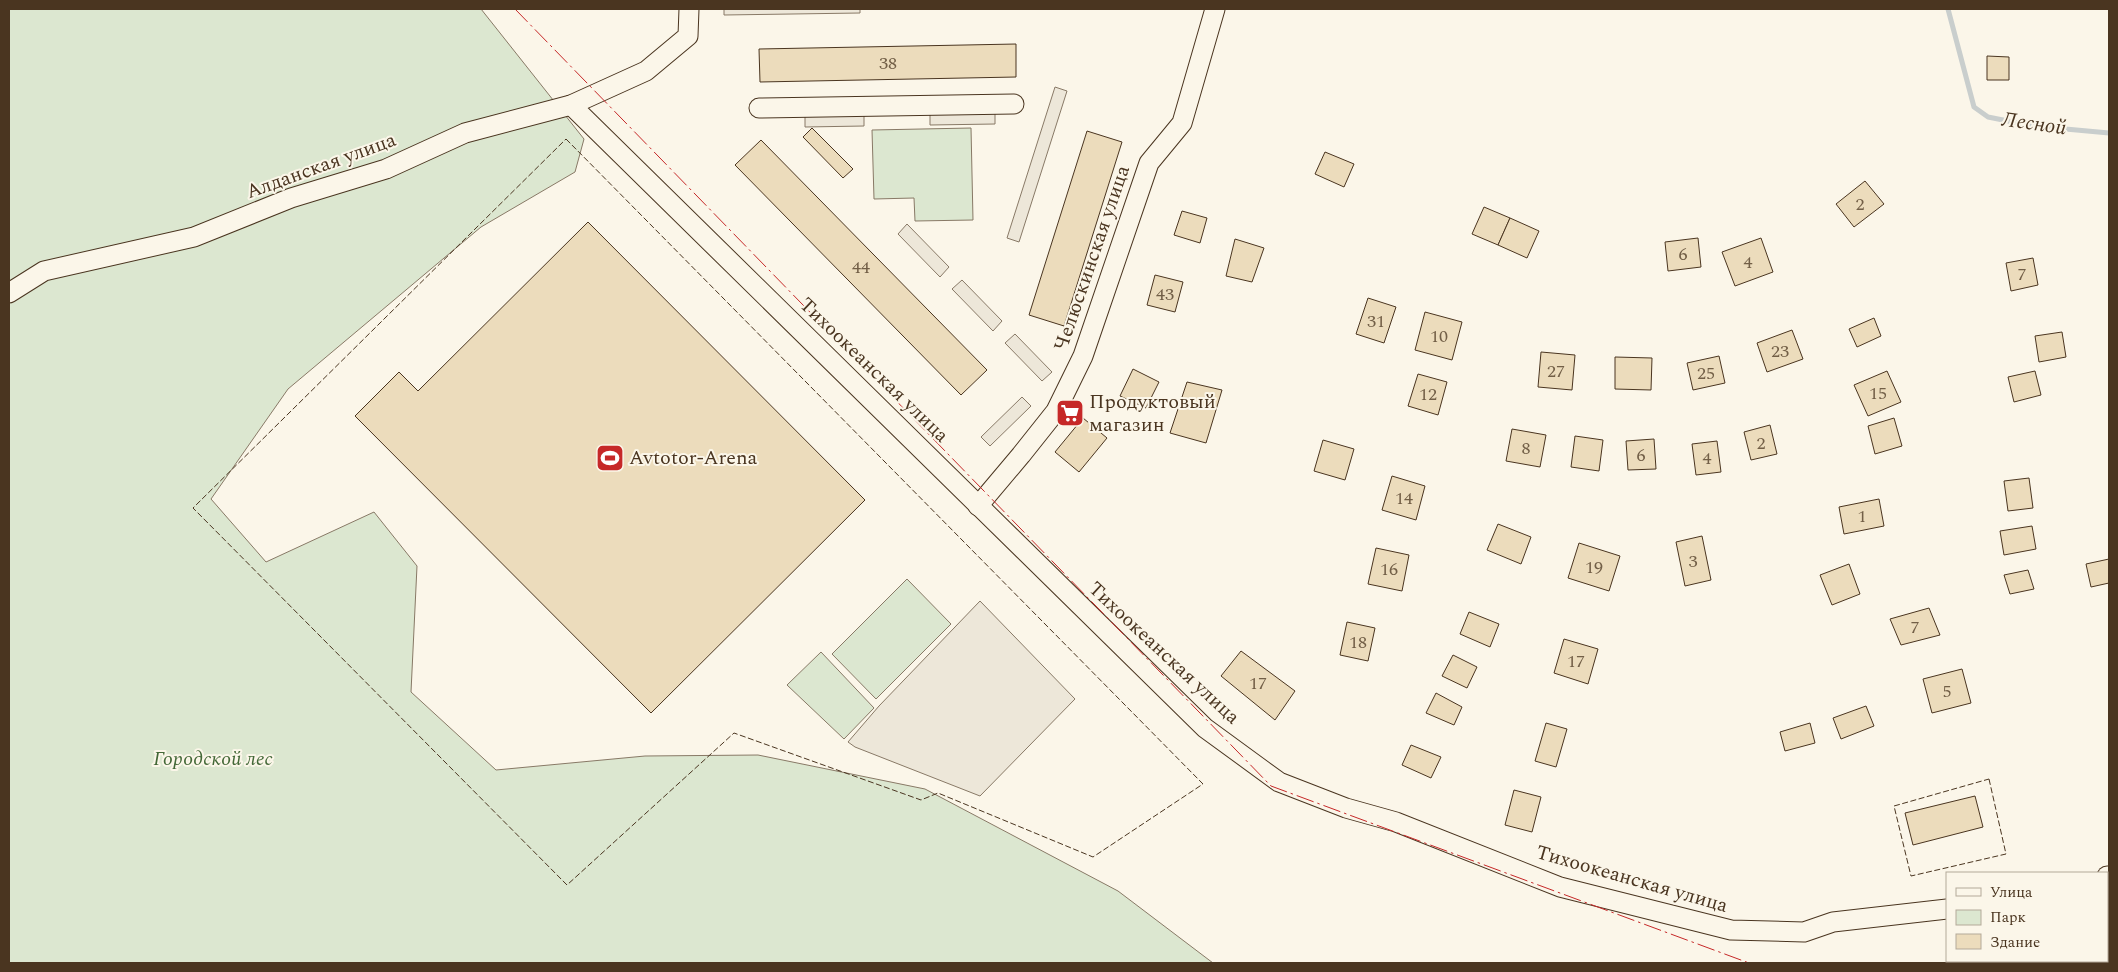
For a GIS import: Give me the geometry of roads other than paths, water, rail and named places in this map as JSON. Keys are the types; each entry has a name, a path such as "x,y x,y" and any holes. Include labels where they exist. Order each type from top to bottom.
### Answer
{"street":[{"name":"Алданская улица","path":"9,293 44,271 194,237 291,198 386,168 465,133 570,105 646,71 688,36 689,9"},
{"name":"Челюскинская улица","path":"978,506 1056,411 1083,356 1149,163 1182,123 1215,9"},
{"path":"759,108 1014,104"},
{"name":"Тихоокеанская улица","path":"570,105 1206,728 1279,782 1346,808 1396,822 1560,887 1731,930 1804,932 1833,922 1946,909"}],"waterway":[{"name":"Лесной","path":"1948,9 1974,107 1988,117 2033,126 2109,133"}],"place":[{"name":"Продуктовый магазин","path":"1070,413"},
{"name":"Avtotor-Arena","path":"610,458"}],"park label":[{"name":"Городской лес","path":"213,759"}]}
